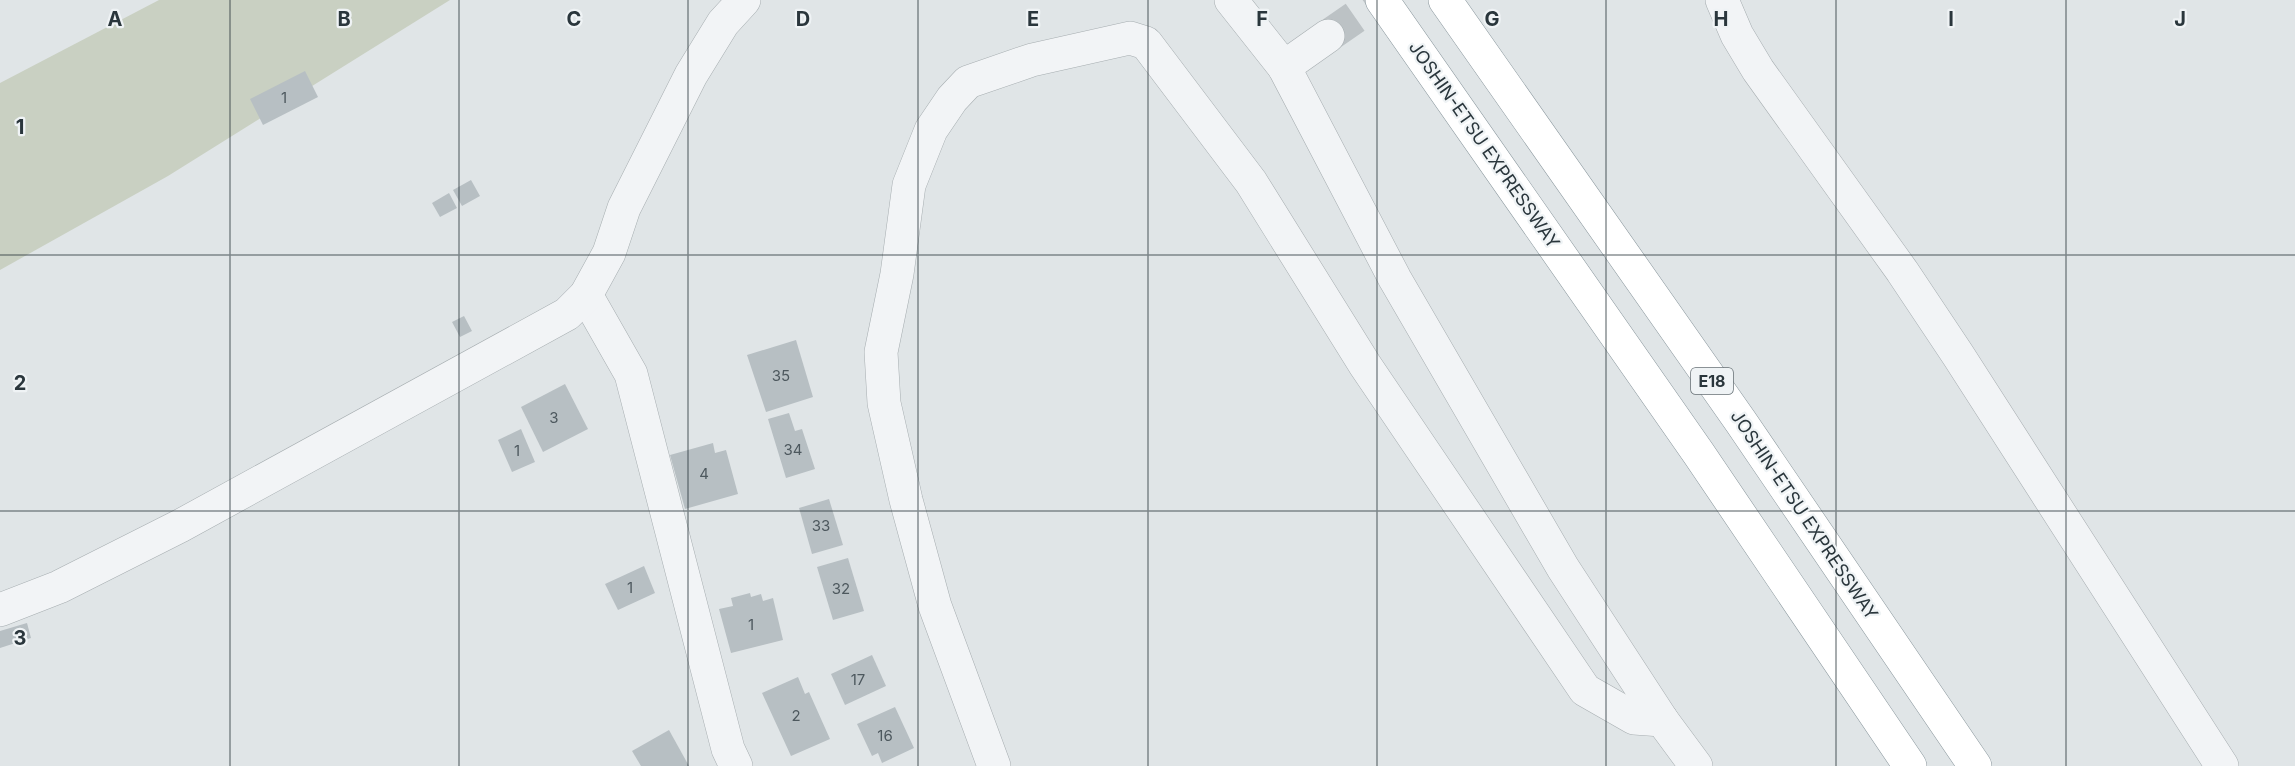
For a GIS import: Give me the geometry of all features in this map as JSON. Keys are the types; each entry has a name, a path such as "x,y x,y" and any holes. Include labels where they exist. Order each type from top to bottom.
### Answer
{"highway":[{"name":"JOSHIN-ETSU EXPRESSWAY","path":"1382,0 1692,445 1910,766"},
{"name":"JOSHIN-ETSU EXPRESSWAY","path":"1445,0 1741,422 1975,766"}],"street":[{"path":"0,610 59,587 180,526 567,315 586,295 609,253 624,208 691,75 723,23 744,0"},
{"path":"1231,0 1284,67 1395,279 1563,568 1662,720 1696,766"},
{"path":"1722,0 1737,35 1758,70 1902,271 1958,355 2222,766"},
{"path":"1284,67 1328,36"},
{"path":"994,766 935,606 906,500 884,403 881,352 897,274 909,184 931,130 952,99 968,82 1032,60 1130,38 1146,44 1251,182 1365,365 1585,690 1634,718 1662,720"},
{"path":"586,295 631,374 728,749 736,766"}],"shaded area":[{"path":"159,0 450,0 168,176 0,270 0,83"}],"building":[{"path":"305,71 318,97 263,125 250,99"},
{"path":"471,180 480,196 462,206 453,190"},
{"path":"449,193 457,208 440,217 432,203"},
{"path":"464,316 472,331 460,337 452,322"},
{"path":"796,340 813,397 766,412 747,355"},
{"path":"565,384 588,429 543,452 521,407"},
{"path":"789,413 795,431 802,429 815,469 786,478 768,419"},
{"path":"521,429 535,462 512,472 498,440"},
{"path":"713,443 715,453 726,450 738,494 685,509 670,455"},
{"path":"829,499 843,545 812,554 799,508"},
{"path":"848,558 864,611 833,620 817,567"},
{"path":"644,566 655,593 618,610 605,584"},
{"path":"750,593 751,597 761,594 763,601 773,598 783,640 731,653 719,609 733,606 731,598"},
{"path":"27,623 31,638 0,648 0,631"},
{"path":"872,655 886,686 845,705 831,674"},
{"path":"798,677 805,694 809,692 830,739 791,756 762,693"},
{"path":"895,707 914,748 882,763 878,753 872,756 857,724"},
{"path":"669,730 689,766 641,766 632,751"}],"tunnel":[{"path":"1328,36 1380,0"}]}
